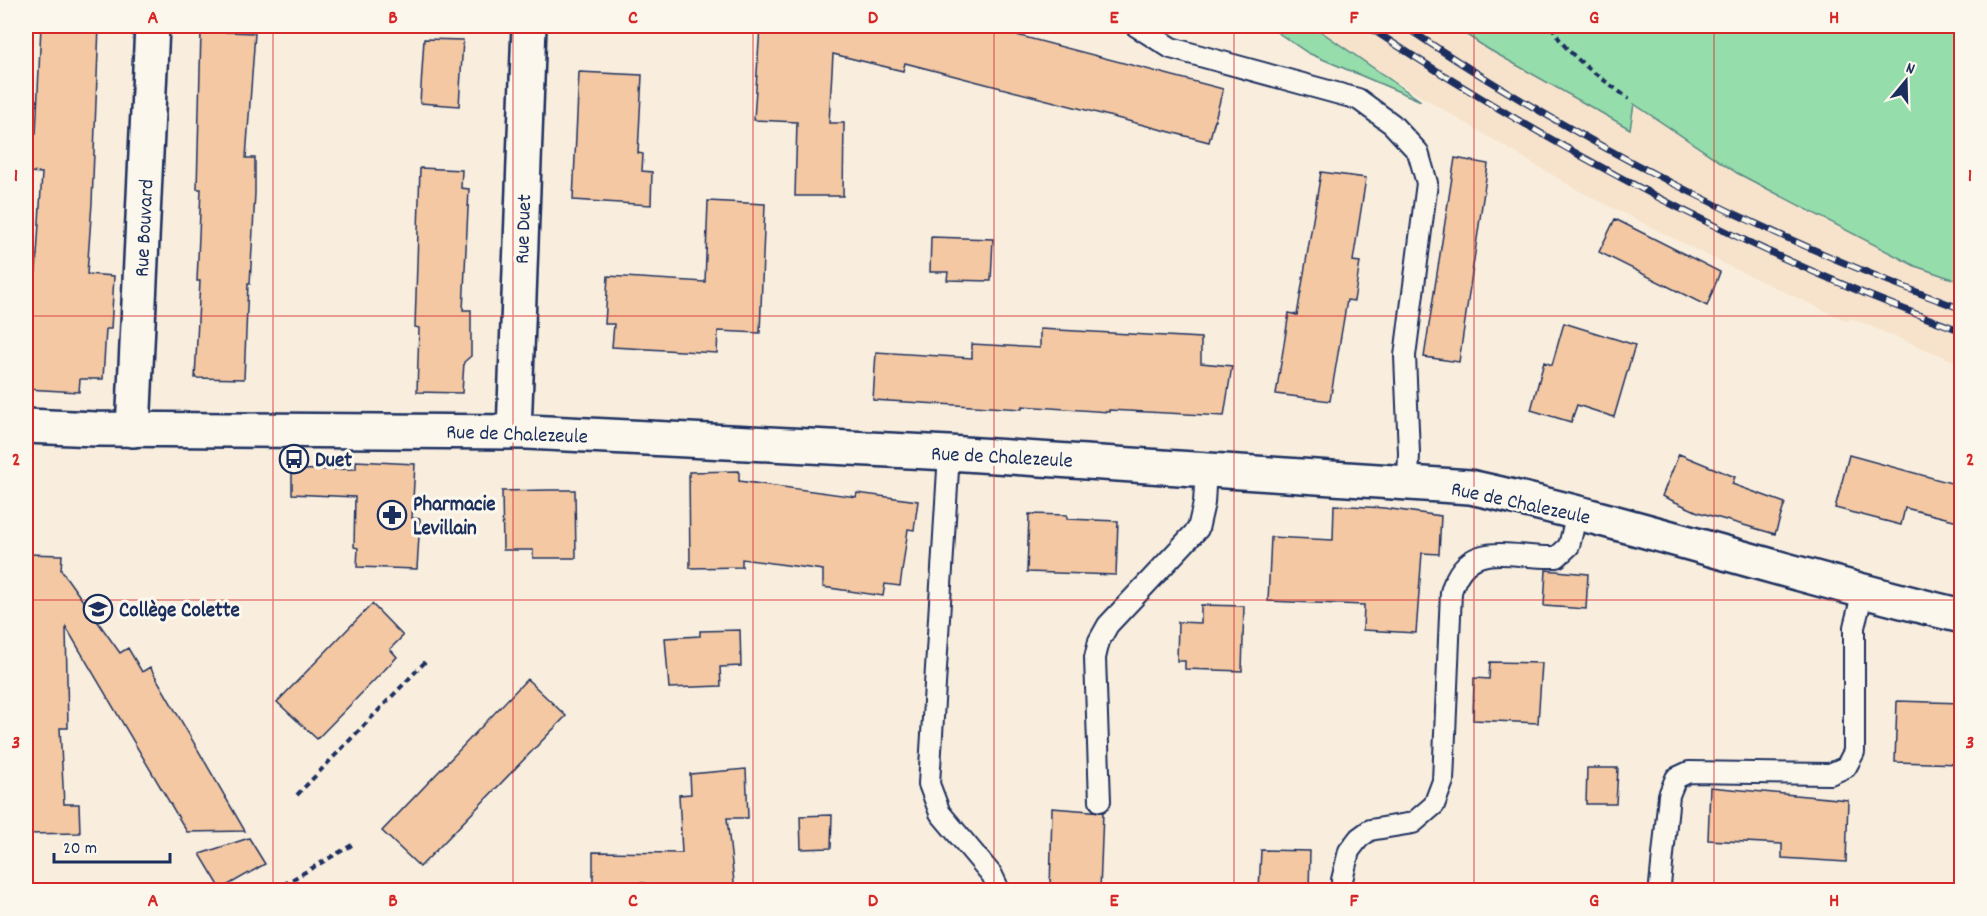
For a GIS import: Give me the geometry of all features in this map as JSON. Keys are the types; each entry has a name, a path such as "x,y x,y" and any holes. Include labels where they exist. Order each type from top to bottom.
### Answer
{"street":[{"name":"Rue Bouvard","path":"134,430 152,26"},
{"name":"Rue Duet","path":"514,432 529,26"},
{"name":"Rue de Chalezeule","path":"26,426 134,430 514,432 950,453 1470,487 1529,500 1863,592 1962,616"}],"lane":[{"path":"1136,26 1171,48 1358,99 1392,124 1418,152 1427,183 1406,356 1408,482"},
{"path":"950,453 929,784 940,813 992,875 999,891"},
{"path":"1100,801 1095,658 1099,641 1108,625 1198,529 1204,503 1206,469"},
{"path":"1342,891 1342,880 1349,851 1359,838 1370,830 1413,823 1434,805 1443,781 1451,592 1456,575 1472,558 1490,554 1557,557 1569,546 1577,513"},
{"path":"1662,891 1660,885 1669,795 1676,778 1689,772 1830,774 1846,767 1854,752 1854,627 1863,592"}],"path":[{"path":"1552,26 1556,36 1580,59 1629,99"},
{"path":"297,795 426,661"},
{"path":"274,891 352,845"}],"shaded area":[{"path":"1303,26 1521,26 1737,173 1915,266 1961,282 1961,364 1850,318 1849,322 1722,263 1579,191"}],"green space":[{"path":"1268,26 1313,26 1421,101 1308,53"},
{"path":"1453,26 1961,26 1961,282 1915,266 1737,173 1634,104 1630,129 1488,49"}],"building":[{"path":"41,26 99,26 87,274 114,276 111,329 106,329 103,379 80,379 79,392 26,389 26,271 36,272 42,173 29,172 31,134 36,134"},
{"path":"760,26 982,26 1223,89 1209,142 905,63 903,71 833,54 829,123 844,123 843,196 795,196 797,122 754,120"},
{"path":"201,31 255,33 246,158 255,158 255,193 244,379 195,378 200,281 197,281 201,189 197,189"},
{"path":"424,39 463,40 459,106 420,103"},
{"path":"579,72 642,75 638,153 643,154 642,171 652,172 651,205 573,200"},
{"path":"1455,158 1488,164 1459,362 1424,357"},
{"path":"420,168 462,170 461,188 469,189 463,310 471,310 471,356 464,362 462,393 417,392 419,328 415,327"},
{"path":"1321,172 1366,178 1353,261 1360,262 1354,301 1347,300 1330,401 1276,394 1289,313 1297,315"},
{"path":"708,201 765,204 760,333 718,331 717,353 612,347 614,324 605,324 608,276 705,282"},
{"path":"1615,219 1720,272 1707,306 1599,252"},
{"path":"931,237 993,239 991,281 947,280 948,272 930,272"},
{"path":"1564,323 1635,345 1614,417 1577,405 1571,422 1531,410 1544,362 1552,365"},
{"path":"1040,329 1201,338 1201,363 1232,366 1224,416 1022,406 1022,409 873,400 876,352 972,358 972,344 1040,348"},
{"path":"1679,454 1735,477 1732,484 1785,503 1775,534 1698,512 1662,496"},
{"path":"1849,455 1962,486 1962,522 1905,508 1901,525 1835,508"},
{"path":"356,461 415,464 412,518 420,519 417,569 357,567 358,548 354,547 355,497 292,494 292,470 356,469"},
{"path":"739,471 739,481 856,497 857,493 918,501 914,530 908,529 900,586 885,584 883,596 823,587 823,570 742,559 742,567 690,568 689,472"},
{"path":"575,490 576,558 533,558 533,550 503,550 502,491"},
{"path":"1334,505 1384,508 1441,516 1439,554 1422,553 1416,633 1363,630 1364,605 1268,601 1271,537 1333,540"},
{"path":"1029,514 1067,515 1067,519 1118,521 1116,575 1027,572"},
{"path":"26,554 62,555 61,570 120,653 128,648 142,672 150,667 245,831 187,832 66,627 68,728 60,728 64,804 79,804 80,833 26,834"},
{"path":"1546,570 1588,574 1586,609 1544,606"},
{"path":"372,604 403,636 390,649 397,657 317,739 277,702"},
{"path":"1201,605 1244,606 1242,671 1185,669 1185,661 1177,661 1178,622 1201,623"},
{"path":"740,630 741,666 720,667 721,686 669,688 665,638 700,636 700,631"},
{"path":"1490,662 1542,663 1538,723 1473,720 1474,678 1489,679"},
{"path":"527,679 566,716 420,867 382,831"},
{"path":"1897,701 1962,703 1962,764 1895,762"},
{"path":"1587,768 1618,768 1616,804 1586,804"},
{"path":"746,769 748,818 727,818 735,891 646,891 645,883 593,882 593,852 682,853 679,795 691,794 690,774"},
{"path":"1710,787 1848,800 1846,862 1782,858 1782,844 1708,840"},
{"path":"1052,808 1103,812 1100,891 1050,891"},
{"path":"832,815 831,848 801,849 800,816"},
{"path":"249,838 265,864 221,889 200,854"},
{"path":"1261,850 1310,851 1309,891 1259,891"}],"railway":[{"path":"1367,26 1509,115 1582,157 1730,234 1806,269 1962,331"},
{"path":"1404,26 1536,109 1674,184 1817,251 1962,309"}],"place":[{"name":"Duet","path":"294,459"},
{"name":"Pharmacie Levillain","path":"392,515"},
{"name":"Collège Colette","path":"98,609"}]}
